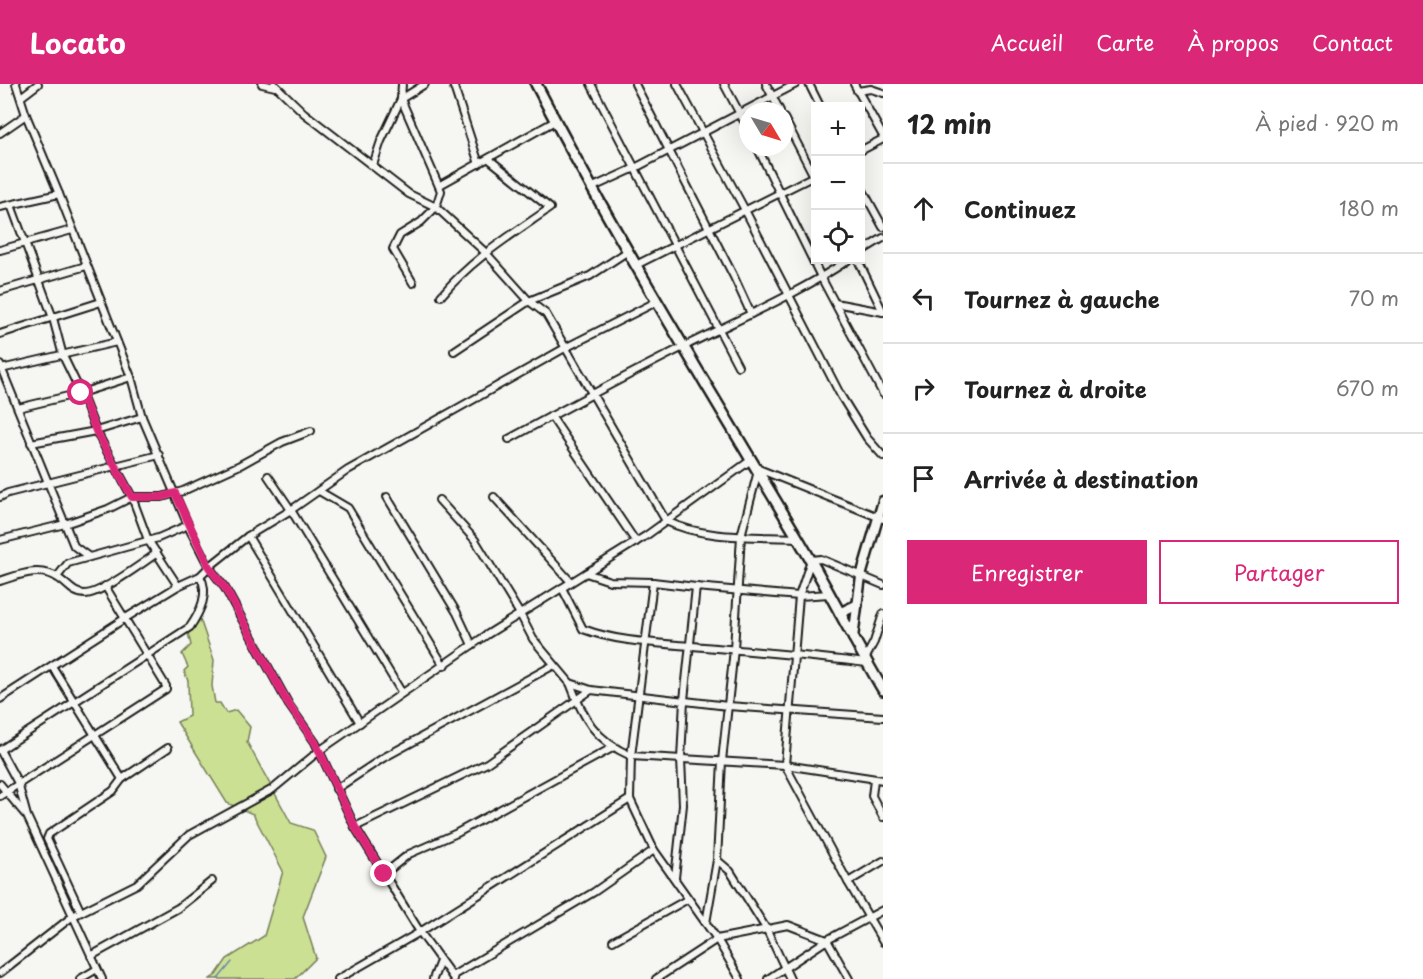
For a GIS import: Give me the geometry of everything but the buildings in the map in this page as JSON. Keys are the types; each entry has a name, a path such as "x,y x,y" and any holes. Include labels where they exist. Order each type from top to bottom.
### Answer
{"highway":[{"path":"536,84 591,188 656,302 798,538 883,690"},
{"path":"840,613 857,605"}],"main road":[{"path":"853,638 861,576 880,518 883,501"}],"street":[{"path":"16,84 26,115 131,377 142,417 188,525 209,567 225,588 289,705 315,742 355,827 420,932 453,978 594,892 654,850"},
{"path":"21,97 38,84"},
{"path":"262,84 274,85 304,113 409,194 436,207 486,253 529,300 546,314 666,521 681,528 741,536 798,538"},
{"path":"373,165 381,141 401,99 402,84"},
{"path":"401,99 425,84"},
{"path":"453,84 479,164"},
{"path":"591,84 738,366"},
{"path":"635,84 710,229 751,315"},
{"path":"677,84 746,210 845,404 867,438 883,456"},
{"path":"724,84 739,111"},
{"path":"766,84 776,102"},
{"path":"761,102 796,84"},
{"path":"809,84 818,102"},
{"path":"854,84 883,138 865,149"},
{"path":"857,92 871,89 883,93"},
{"path":"401,99 440,185 441,197 436,207 421,222 399,235 393,249 413,284"},
{"path":"591,188 635,168 739,114"},
{"path":"0,133 26,115"},
{"path":"440,185 555,121"},
{"path":"793,135 811,169"},
{"path":"761,156 821,277 883,394"},
{"path":"441,296 459,275 486,253 550,208 489,159"},
{"path":"636,265 811,178"},
{"path":"865,193 883,227"},
{"path":"59,194 4,205 25,244 40,279 63,356 96,431 132,497 148,540 178,586"},
{"path":"0,250 72,230"},
{"path":"865,249 883,238"},
{"path":"454,351 529,300 590,276 628,251"},
{"path":"510,439 683,347 751,315 842,264"},
{"path":"860,264 883,312"},
{"path":"0,291 86,266"},
{"path":"0,334 101,302"},
{"path":"0,699 124,619 178,586 200,576 248,536 291,510 348,470 565,348 656,302"},
{"path":"835,303 883,312"},
{"path":"89,557 74,546 1,368 63,356 117,342"},
{"path":"18,408 81,393 131,377"},
{"path":"551,416 636,542"},
{"path":"31,443 96,431 142,417"},
{"path":"0,540 64,524 108,509 132,497 162,497 183,491 240,465 282,442 311,431"},
{"path":"0,497 8,493 159,455"},
{"path":"755,466 880,518"},
{"path":"0,973 74,916 137,884 189,834 273,789 319,751 472,645 755,466"},
{"path":"706,923 717,860 722,761 734,649 741,536 755,466"},
{"path":"268,476 402,693"},
{"path":"319,491 348,508 444,666"},
{"path":"387,497 456,613 472,645"},
{"path":"494,497 572,582"},
{"path":"439,500 475,540 533,639 570,683 589,726 612,748 631,756 784,765 883,780"},
{"path":"57,577 68,562 167,535 188,525"},
{"path":"248,536 360,723"},
{"path":"0,581 33,571 57,577 75,592 87,594 105,586 157,553"},
{"path":"883,585 821,559 811,561 799,596 784,765 883,942"},
{"path":"586,573 610,581 653,582 738,592 799,596 829,594"},
{"path":"102,979 27,816 18,783 0,750 190,627 196,619 205,594 204,583 200,576"},
{"path":"653,582 631,756 630,799 654,850 717,939 741,979"},
{"path":"0,796 166,689 105,586"},
{"path":"675,879 683,804 681,759 684,700 696,587"},
{"path":"562,588 583,629 594,633 645,642 866,661 883,614"},
{"path":"336,789 383,758 554,665"},
{"path":"52,666 122,779"},
{"path":"570,683 591,690 728,705 883,717"},
{"path":"355,827 488,763 591,690"},
{"path":"81,912 47,839 49,834 113,791 122,779 168,748"},
{"path":"384,874 409,854 457,833 612,748"},
{"path":"874,780 872,796 883,817"},
{"path":"0,784 27,816"},
{"path":"338,979 420,932 630,799"},
{"path":"717,860 730,871 767,930 790,979"},
{"path":"848,882 883,861"},
{"path":"92,956 178,908 212,881"},
{"path":"613,941 688,899"},
{"path":"768,979 827,940 883,910"},
{"path":"656,979 717,939 788,925 827,940 849,979"},
{"path":"434,979 440,961"},
{"path":"80,979 97,969"}],"green space":[{"path":"199,616 214,660 212,686 215,703 220,703 226,713 236,710 250,727 247,742 291,823 313,830 326,857 303,917 316,958 295,979 210,979 216,975 227,959 264,936 283,871 253,814 227,803 177,722 189,716 188,681 184,671 188,667 182,654 191,645 188,633"}],"waterway":[{"path":"218,979 232,962"}],"route":[{"path":"81,393 96,431 132,497 162,497 175,493 190,530 209,567 225,588 289,705 315,742 355,827 384,874"}]}
